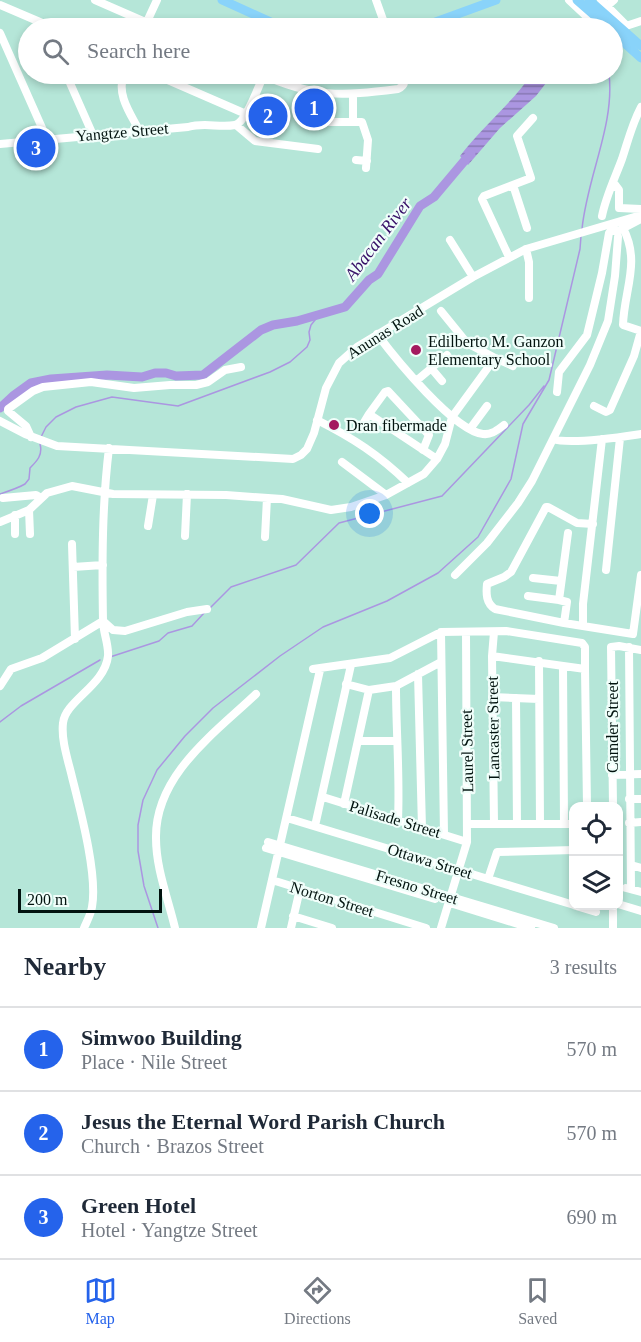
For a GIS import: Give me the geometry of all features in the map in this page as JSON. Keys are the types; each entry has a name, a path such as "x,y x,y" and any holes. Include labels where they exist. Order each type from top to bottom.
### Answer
{"main road":[{"path":"222,0 262,18"},
{"path":"577,0 597,18"},
{"path":"589,0 609,18"},
{"path":"446,18 491,1"},
{"path":"623,30 641,46"},
{"path":"623,41 641,58"}],"street":[{"path":"95,0 130,18"},
{"path":"149,18 157,0"},
{"path":"376,0 382,18"},
{"path":"569,0 588,18"},
{"path":"614,0 604,3 619,18"},
{"path":"0,5 28,18"},
{"path":"623,27 641,21"},
{"path":"623,22 627,26"},
{"path":"0,33 18,74"},
{"path":"22,84 46,139"},
{"path":"70,84 93,135"},
{"path":"122,84 122,93 139,130"},
{"path":"173,84 242,120 255,141 318,149"},
{"path":"242,120 258,84"},
{"path":"287,84 301,90 334,95 398,89 404,84"},
{"path":"353,94 353,122"},
{"path":"602,216 631,126 641,106"},
{"path":"509,257 482,199 484,196 532,178 517,136 533,118"},
{"name":"Yangtze Street","path":"1,142 188,127 242,120"},
{"path":"321,122 362,122 368,140 367,165 356,160"},
{"path":"556,392 559,372 587,335 609,233 638,222 640,213 619,208 619,190 613,182"},
{"path":"513,185 527,228"},
{"name":"Anunas Road","path":"1,422 57,446 293,459 307,449 326,388 339,363 347,354 473,277 527,248 640,213"},
{"path":"594,406 606,412 610,410 634,356 641,331 625,327 623,322 630,279 634,271 629,240 623,228"},
{"path":"455,575 488,543 518,503 532,481 590,365 608,321 618,237"},
{"path":"450,240 473,277"},
{"path":"527,248 529,298"},
{"path":"441,311 467,343 513,366"},
{"path":"377,334 396,359 452,417 476,432 488,434 504,425"},
{"path":"416,381 447,355"},
{"path":"0,522 29,510 51,491 68,486 104,493 267,498 331,510 351,507 386,495 424,474 437,459 445,444 452,417 495,358"},
{"path":"32,437 26,426 8,409 33,391 43,387 91,382 134,388 170,385 196,386 208,382 225,369 241,367"},
{"path":"431,368 442,381"},
{"path":"363,424 388,391 429,435 423,450"},
{"path":"470,429 487,406"},
{"path":"369,414 437,459"},
{"path":"317,420 361,443 385,461 408,483"},
{"path":"553,439 560,441 620,438 641,434"},
{"path":"606,570 620,438"},
{"path":"583,626 584,597 602,439"},
{"path":"84,928 92,906 92,879 63,725 68,712 93,686 107,662 108,651 103,621 103,565 104,493 108,448"},
{"path":"342,462 386,495"},
{"path":"185,536 187,494"},
{"path":"3,498 36,495 41,498"},
{"path":"148,526 153,495"},
{"path":"266,537 267,498"},
{"path":"593,524 577,524 546,507 510,572 487,584 487,599 490,605 495,609 564,623 637,634 641,575"},
{"path":"29,510 30,534"},
{"path":"15,515 15,534"},
{"path":"559,600 568,533"},
{"path":"72,544 75,639"},
{"path":"73,567 103,565"},
{"path":"533,578 561,581"},
{"path":"528,596 567,602 564,623"},
{"path":"103,621 113,630 125,632 187,612 207,609"},
{"path":"0,686 11,669 42,658 103,621"},
{"path":"261,928 280,849 317,669 390,658 441,632 506,631 582,643 585,647 586,802"},
{"path":"441,632 444,834"},
{"name":"Laurel Street","path":"441,928 467,842 465,632"},
{"name":"Lancaster Street","path":"494,632 492,656 494,824"},
{"name":"Camder Street","path":"613,802 611,647 629,647"},
{"path":"641,650 629,647 631,865 628,888 641,892"},
{"path":"492,656 585,669"},
{"path":"539,661 540,824"},
{"path":"346,684 369,690 396,686 441,662"},
{"path":"315,826 351,665"},
{"path":"564,666 564,824"},
{"path":"418,674 422,828"},
{"path":"396,686 400,778 398,820"},
{"path":"344,804 369,690"},
{"path":"176,928 164,889 156,839 157,825 165,797 184,765 197,750 256,694"},
{"path":"492,697 539,699"},
{"path":"516,698 517,824"},
{"path":"359,741 397,741"},
{"path":"612,775 641,774"},
{"name":"Palisade Street","path":"322,797 467,842"},
{"path":"629,799 641,799"},
{"name":"Ottawa Street","path":"286,819 569,903"},
{"path":"629,823 641,822"},
{"path":"468,824 569,824"},
{"name":"Fresno Street","path":"267,845 449,900 554,928"},
{"path":"488,879 497,852 569,850"},
{"path":"631,865 641,868"},
{"name":"Norton Street","path":"272,880 411,926 426,928"},
{"path":"291,928 300,889"},
{"name":"Fresno Street","path":"449,900 531,928"},
{"path":"623,906 641,911"},
{"path":"613,910 613,928"},
{"path":"293,916 332,928"}],"shaded area":[{"path":"524,84 545,84 536,96 500,128 468,165 460,156"}],"waterway":[{"path":"582,229 608,112 610,84"},
{"name":"Abacan River","path":"0,408 31,383 51,379 107,375 142,377 155,373 176,376 203,375 261,330 345,307 369,280 378,274 420,206 434,197 471,153"},
{"path":"158,928 144,886 138,851 138,825 143,800 157,770 185,736 213,708 280,656 323,627 387,601 438,573 478,537 511,479 523,424 549,380 580,249 581,236"},
{"path":"41,437 46,427 56,417 76,407 112,397 178,406 270,372 290,362 307,347 311,325 319,315"},
{"path":"210,608 231,587 296,565 339,523 442,496 529,405 544,386"},
{"path":"0,494 25,484 29,479 30,468 40,455 40,444"},
{"path":"110,657 159,641 168,633 192,626 204,613"},
{"path":"0,722 21,706 100,660"}],"place":[{"name":"Simwoo Building","path":"314,108"},
{"name":"Jesus the Eternal Word Parish Church","path":"268,116"},
{"name":"Green Hotel","path":"36,148"},
{"name":"Edilberto M. Ganzon Elementary School","path":"416,350"},
{"name":"Dran fibermade","path":"334,425"}]}
